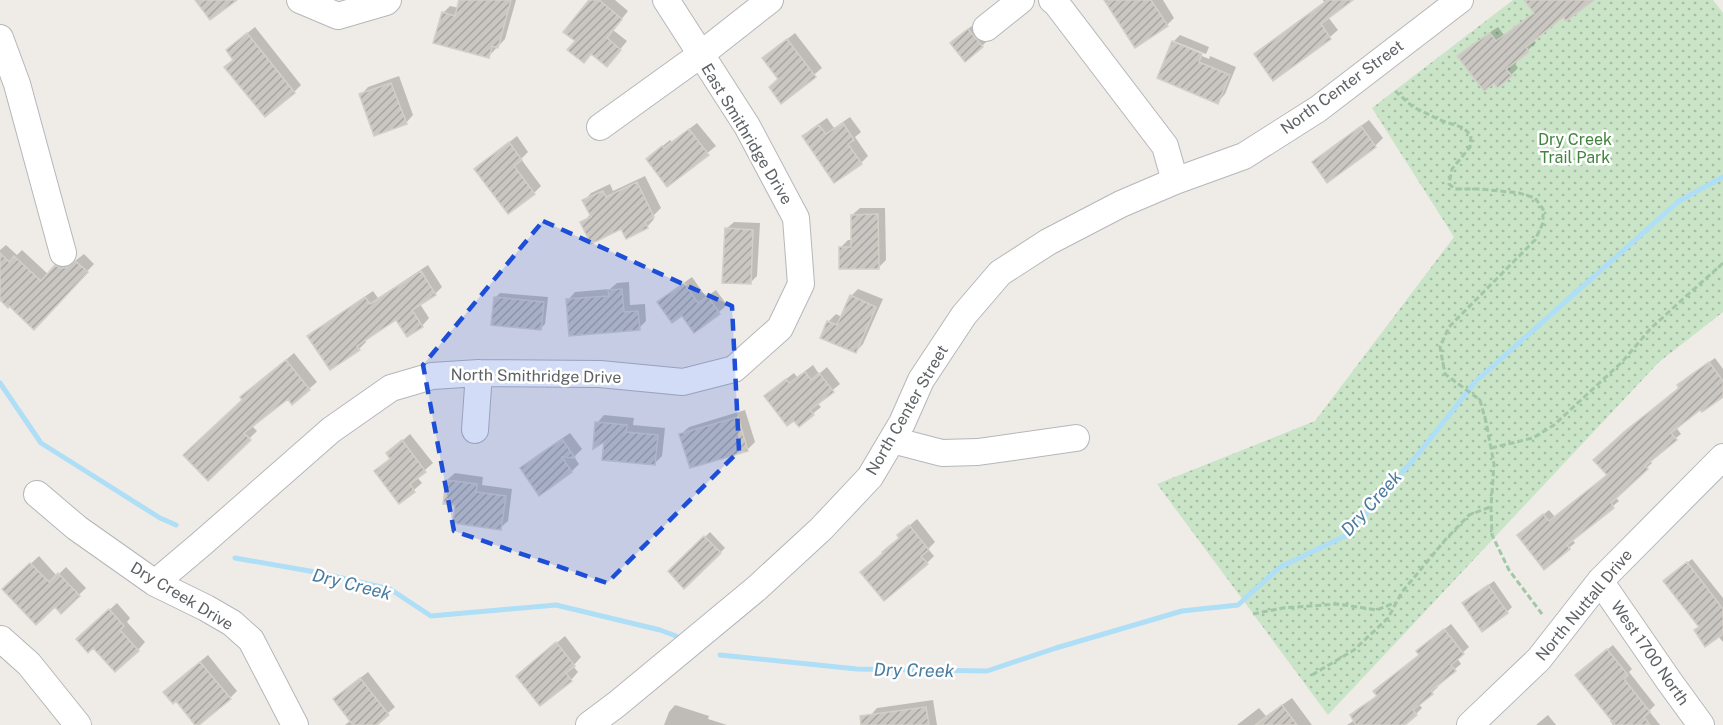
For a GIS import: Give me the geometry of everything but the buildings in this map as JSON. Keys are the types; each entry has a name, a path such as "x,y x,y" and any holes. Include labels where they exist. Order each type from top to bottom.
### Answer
{"street":[{"path":"300,0 338,16 388,0"},
{"name":"East Smithridge Drive","path":"666,0 747,126 796,218 801,284"},
{"path":"600,127 700,55 770,0"},
{"path":"986,28 1021,0"},
{"path":"1052,0 1165,146 1175,181"},
{"name":"North Center Street","path":"589,725 758,588 821,529 870,477 902,423 921,380 964,315 1000,273 1048,242 1110,209 1175,181 1244,156 1309,115 1460,0"},
{"path":"0,38 17,84 63,253"},
{"name":"North Smithridge Drive","path":"155,583 331,430 391,388 432,376 479,374 600,375 683,382 734,369 780,328 801,284"},
{"path":"475,430 479,374"},
{"path":"892,440 942,453 978,452 1076,438"},
{"name":"North Nuttall Drive","path":"1470,725 1539,659 1600,581 1723,457"},
{"name":"Dry Creek Drive","path":"37,494 77,528 155,583 232,623 250,640 295,725"},
{"name":"West 1700 North","path":"1600,581 1701,725"},
{"path":"2,639 29,664 78,725"}],"path":[{"path":"1395,91 1413,107 1464,128 1471,136 1470,147 1452,169 1449,184 1455,189 1519,193 1535,198 1543,209 1543,223 1535,240 1449,327 1440,347 1445,374 1479,400 1494,464 1492,535 1509,570 1542,614"},
{"path":"1491,448 1533,438 1554,425 1622,362 1651,328 1723,263"},
{"path":"1312,675 1354,650 1388,618 1402,592 1446,539 1469,515 1491,507"},
{"path":"1253,614 1283,608 1338,604 1377,610 1396,603"}],"highlighted area":[{"path":"543,221 732,306 739,451 607,583 454,531 423,365"}],"green space":[{"name":"Dry Creek Trail Park","path":"1513,0 1713,0 1723,13 1723,312 1659,362 1328,715 1157,484 1315,421 1454,237 1372,108"}],"waterway":[{"name":"Dry Creek","path":"720,655 857,669 987,671 1182,611 1238,605 1280,567 1347,535 1415,458 1476,381 1679,201 1723,177"},
{"name":"Dry Creek","path":"0,383 41,443 160,518 176,525"},
{"name":"Dry Creek","path":"235,558 315,572 390,589 431,616 556,605 660,630 676,636"}]}
